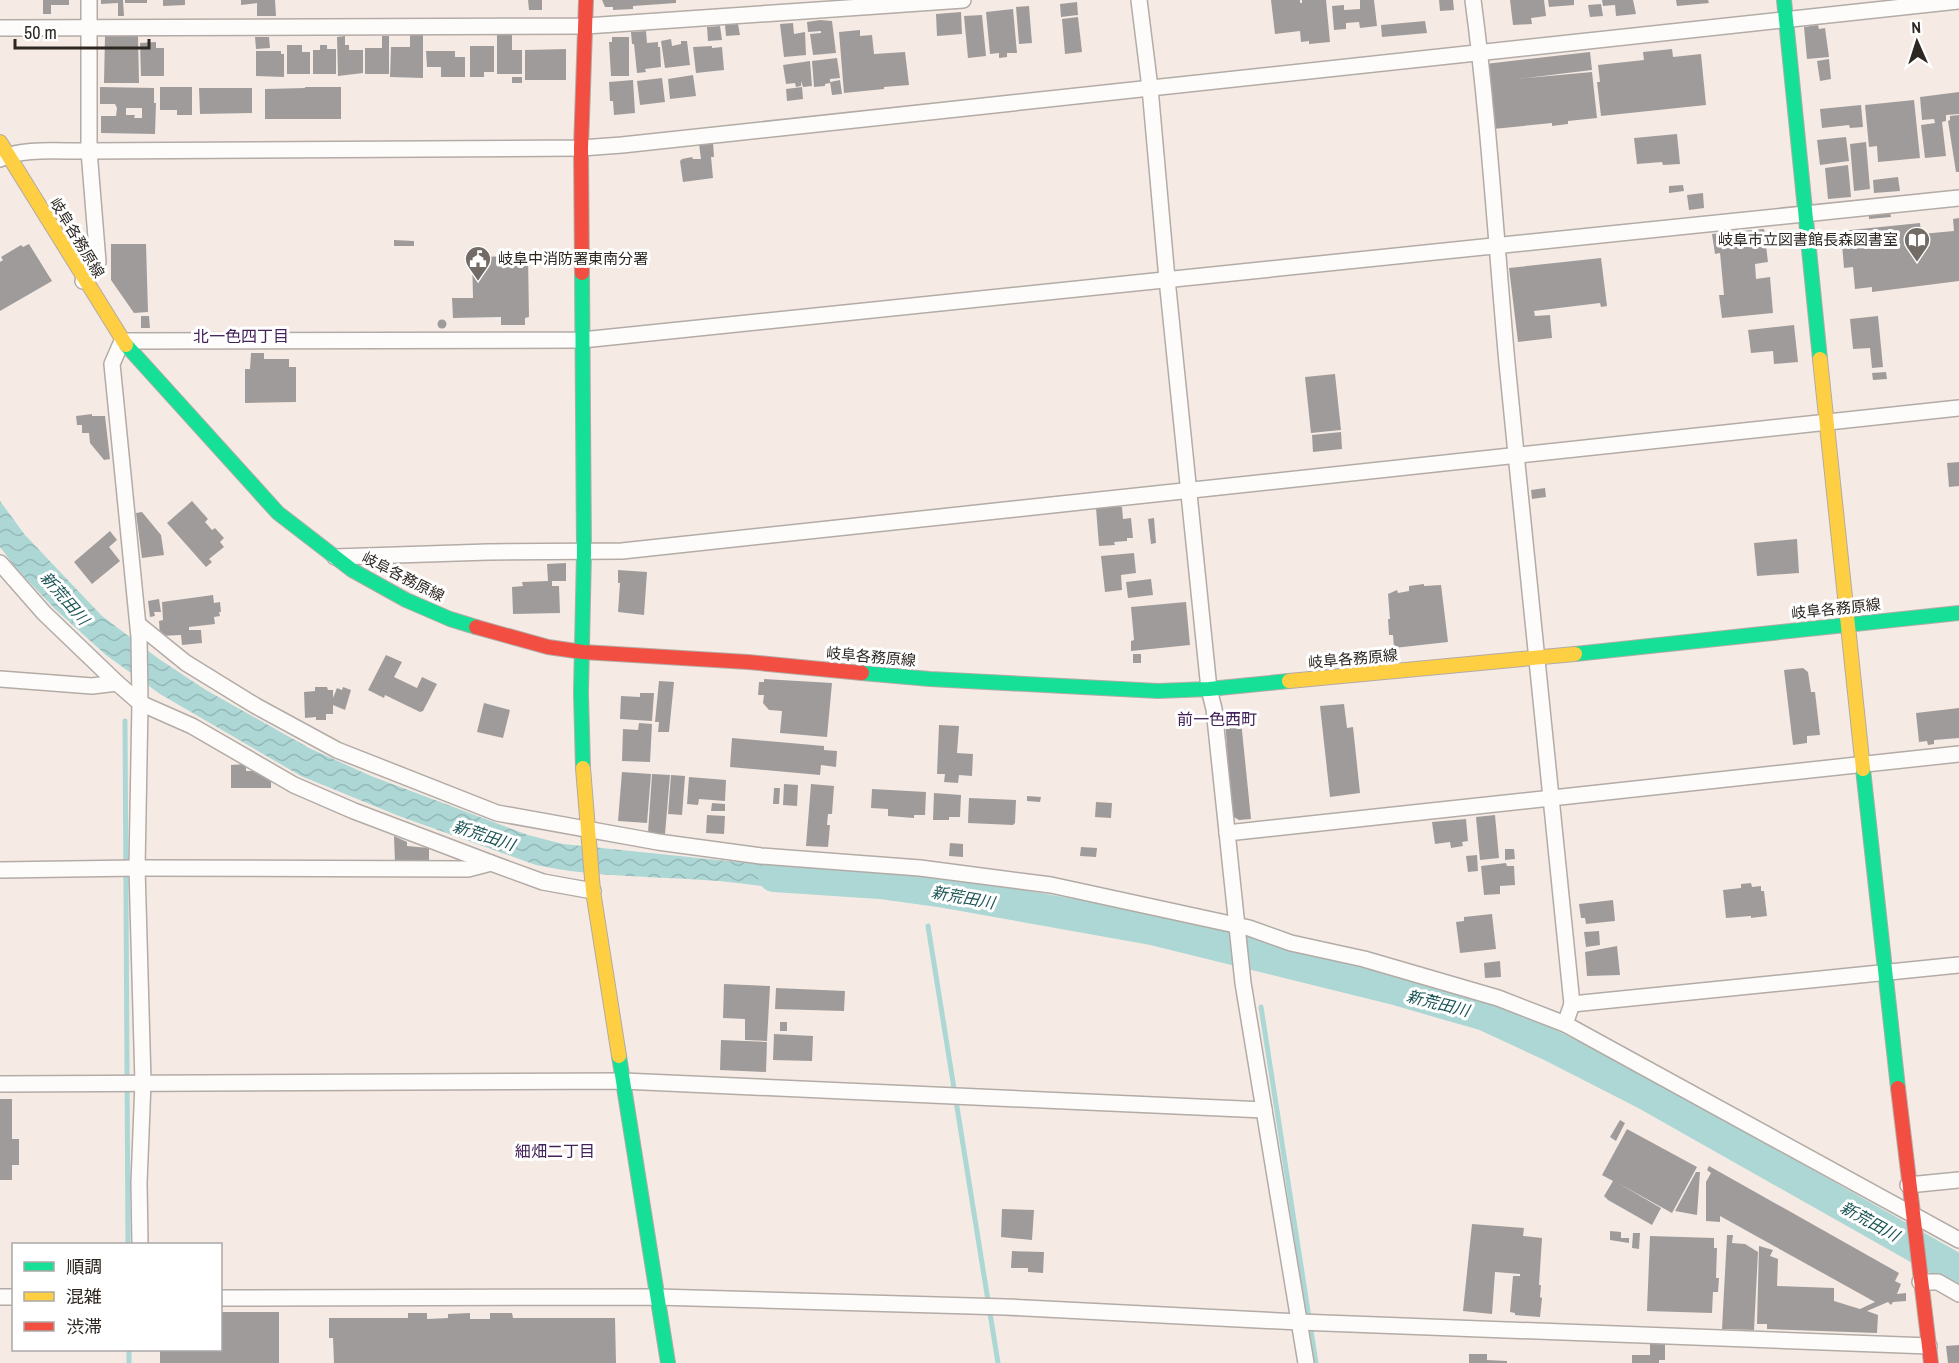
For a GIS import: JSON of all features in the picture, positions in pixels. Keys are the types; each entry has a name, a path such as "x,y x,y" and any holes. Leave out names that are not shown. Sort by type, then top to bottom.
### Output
{"street":[{"path":"83,281 98,262 89,151 89,0"},
{"path":"586,0 581,148 584,552 581,693 587,835 592,887 668,1363"},
{"path":"0,28 586,26 963,0"},
{"path":"1138,0 1150,88 1209,689 1214,709 1237,930 1306,1363"},
{"path":"1473,0 1481,53 1516,455 1572,1004 1565,1024"},
{"path":"1784,0 1826,423 1885,972 1908,1185 1931,1363"},
{"path":"3,152 581,148 1959,1"},
{"name":"岐阜各務原線","path":"3,152 122,341 278,513 352,570 397,595 450,619 548,647 583,652 748,662 930,679 1158,691 1209,689 1538,658 1959,613"},
{"path":"140,1243 139,1183 143,1082 137,868 139,631 112,364 122,341 582,340 1959,198"},
{"path":"335,557 488,552 622,551 1959,408"},
{"path":"0,563 44,613 140,703 192,726 294,785 354,811 543,882 592,887"},
{"path":"139,631 256,706 338,750 497,813 587,835 761,856 920,868 1051,885 1364,959 1498,998 1565,1024 1912,1218 1959,1240"},
{"path":"0,679 92,686 117,683"},
{"path":"1227,833 1959,754"},
{"path":"0,870 468,869 491,863"},
{"path":"1572,1004 1959,965"},
{"path":"0,1084 622,1081 1264,1110"},
{"path":"1908,1185 1959,1180"},
{"path":"1919,1276 1938,1282 1959,1294"},
{"path":"222,1298 657,1297 1006,1307 1299,1322 1929,1346"}],"water":[{"path":"0,501 25,535 102,616 159,659 206,690 309,748 371,776 528,835 563,844 816,870 815,893 719,881 582,872 536,865 399,816 301,776 160,694 106,655 55,609 16,568 0,547"}],"building":[{"path":"43,0 69,0 69,5 51,5 51,14 43,14"},
{"path":"101,0 123,0 124,16 118,16 118,3 101,4"},
{"path":"125,0 147,0 147,3 125,3"},
{"path":"163,0 185,0 185,5 163,6"},
{"path":"241,0 275,0 276,16 257,16 257,3 241,5"},
{"path":"528,0 542,0 542,10 529,10"},
{"path":"602,0 676,0 676,3 613,10 613,7 605,7"},
{"path":"1271,0 1300,0 1302,3 1302,0 1326,0 1330,42 1309,44 1309,41 1301,42 1300,31 1275,34"},
{"path":"1360,0 1374,0 1377,26 1360,28 1359,22 1346,23 1346,29 1334,30 1332,6 1344,5 1344,10 1360,9"},
{"path":"1439,0 1453,0 1454,10 1440,11"},
{"path":"1510,0 1544,0 1546,16 1531,18 1532,24 1513,25"},
{"path":"1548,0 1574,0 1574,5 1549,7"},
{"path":"1602,0 1633,0 1636,14 1616,16 1615,5 1603,6"},
{"path":"1676,0 1708,0 1709,3 1677,6"},
{"path":"1077,2 1078,15 1061,17 1060,4"},
{"path":"1601,4 1603,16 1590,17 1588,5"},
{"path":"1029,6 1032,43 1019,44 1016,7"},
{"path":"1013,9 1017,53 1007,53 1007,57 999,58 999,53 990,54 986,12"},
{"path":"961,12 962,34 937,36 936,14"},
{"path":"982,15 986,56 968,58 964,16"},
{"path":"1078,17 1082,52 1065,54 1062,19"},
{"path":"832,21 836,53 813,55 810,34 821,33 821,31 808,32 807,22"},
{"path":"1425,21 1427,33 1382,37 1381,25"},
{"path":"793,23 794,34 805,32 806,55 784,57 780,24"},
{"path":"738,24 740,35 726,36 725,25"},
{"path":"1818,25 1819,29 1825,28 1829,57 1807,59 1804,27"},
{"path":"720,26 722,40 708,41 707,27"},
{"path":"860,30 860,36 872,35 874,54 905,52 909,85 844,93 839,32"},
{"path":"646,31 647,43 658,42 661,67 645,69 646,72 637,73 631,32"},
{"path":"410,35 423,35 423,78 390,77 391,47 410,47"},
{"path":"497,35 512,35 512,50 522,50 522,74 497,74"},
{"path":"105,36 138,36 139,83 104,83"},
{"path":"345,36 345,45 349,45 349,50 363,50 363,73 338,76 337,37"},
{"path":"382,36 389,36 389,74 365,74 365,48 382,48"},
{"path":"255,37 269,37 270,48 256,49"},
{"path":"612,37 629,37 629,76 611,76 609,42 612,42"},
{"path":"671,39 672,46 681,44 681,41 687,41 690,65 665,68 661,41"},
{"path":"156,42 156,48 164,48 164,76 141,76 140,43"},
{"path":"287,45 302,45 302,52 310,52 310,74 287,74"},
{"path":"320,45 327,45 327,49 336,49 336,74 313,74 313,50 320,50"},
{"path":"470,46 494,46 494,72 484,72 484,77 470,77"},
{"path":"712,46 712,48 722,47 724,70 696,73 693,47"},
{"path":"566,49 566,80 525,80 525,50"},
{"path":"1672,49 1673,57 1701,54 1706,105 1601,116 1597,82 1600,82 1598,65 1644,60 1643,52"},
{"path":"256,51 281,51 281,54 284,54 284,77 256,76"},
{"path":"426,51 455,51 455,57 465,57 465,77 441,77 441,67 427,67"},
{"path":"1590,52 1592,70 1517,79 1592,72 1597,118 1568,121 1568,124 1552,126 1552,123 1493,129 1485,64"},
{"path":"837,58 840,78 830,79 830,83 825,86 814,87 812,61"},
{"path":"1829,59 1831,79 1820,81 1817,61"},
{"path":"810,61 812,86 803,87 801,81 801,86 796,87 795,83 786,84 783,65"},
{"path":"693,75 696,96 670,99 668,79"},
{"path":"512,77 522,77 522,83 512,83"},
{"path":"662,78 665,102 640,105 637,81"},
{"path":"633,80 635,113 614,115 613,101 610,101 609,82"},
{"path":"840,80 842,94 832,95 830,82"},
{"path":"100,87 154,88 155,134 101,133 101,116 116,116 117,108 115,104 100,104","holes":["126,108 142,108 142,118 126,115"]},
{"path":"160,87 192,87 192,115 177,115 177,110 160,110"},
{"path":"341,87 341,119 265,119 265,89"},
{"path":"802,87 803,99 787,101 786,89"},
{"path":"199,88 252,88 252,113 200,114"},
{"path":"1959,92 1959,114 1946,115 1946,121 1942,122 1946,156 1925,158 1921,125 1935,123 1934,119 1922,120 1920,97"},
{"path":"1914,100 1920,158 1878,162 1877,146 1869,147 1865,105"},
{"path":"1861,105 1863,127 1850,128 1849,125 1822,128 1820,109"},
{"path":"1959,115 1959,172 1956,172 1948,121 1950,116"},
{"path":"1677,134 1680,164 1663,165 1662,162 1637,164 1634,138"},
{"path":"1846,137 1849,161 1820,165 1817,140"},
{"path":"713,142 714,157 711,157 713,178 683,182 680,161 692,157 701,159 699,144"},
{"path":"1866,142 1870,189 1854,191 1850,144"},
{"path":"1848,165 1851,197 1828,199 1825,168"},
{"path":"1898,177 1900,191 1874,193 1873,180"},
{"path":"1683,185 1684,191 1669,193 1669,186"},
{"path":"1703,193 1704,208 1689,210 1687,195"},
{"path":"1890,211 1891,217 1869,219 1869,214"},
{"path":"1959,218 1959,281 1872,292 1872,287 1855,289 1853,267 1844,268 1841,231 1920,223 1921,234 1954,231 1953,219"},
{"path":"1764,229 1768,262 1755,264 1756,279 1770,277 1773,313 1722,318 1719,295 1724,295 1720,253 1715,254 1712,234"},
{"path":"394,240 414,241 414,246 394,246"},
{"path":"29,244 52,281 0,311 0,262 3,260 1,257 21,245 23,247"},
{"path":"111,244 146,244 148,312 134,313 111,280"},
{"path":"528,256 529,317 525,318 525,325 501,325 501,317 453,318 452,298 473,298 472,257"},
{"path":"1601,258 1607,306 1601,307 1600,303 1534,311 1535,316 1550,315 1552,338 1518,342 1509,268"},
{"path":"141,316 149,316 150,328 141,328"},
{"path":"1878,316 1883,367 1872,368 1870,348 1853,349 1850,319"},
{"path":"442,319 447,324 442,329 437,324"},
{"path":"1794,325 1798,362 1774,364 1773,351 1751,353 1748,330"},
{"path":"251,353 264,353 264,359 289,359 289,367 296,367 296,402 245,403 245,369 250,369"},
{"path":"1886,372 1887,379 1873,380 1872,373"},
{"path":"1335,374 1341,430 1311,433 1305,377"},
{"path":"92,414 92,416 105,416 110,459 104,460 90,443 89,433 82,433 82,425 77,425 76,416"},
{"path":"1341,432 1342,449 1313,452 1312,435"},
{"path":"1959,462 1959,486 1949,487 1947,463"},
{"path":"1545,488 1546,497 1532,499 1531,490"},
{"path":"192,501 208,519 205,522 212,530 215,528 224,538 220,542 224,547 209,559 212,562 206,567 167,523"},
{"path":"1122,507 1123,519 1131,518 1133,538 1114,542 1115,545 1099,546 1096,508"},
{"path":"142,512 161,535 164,555 142,558 136,513"},
{"path":"1154,518 1156,543 1151,544 1148,519"},
{"path":"110,531 117,540 109,547 120,561 92,584 74,562"},
{"path":"1797,539 1799,573 1757,576 1754,543"},
{"path":"1134,553 1136,573 1121,575 1122,590 1105,592 1101,556"},
{"path":"566,563 566,581 552,581 552,586 559,586 560,613 513,614 512,587 523,586 522,582 548,581 547,564"},
{"path":"618,570 647,572 644,615 618,612 620,583 618,583"},
{"path":"1151,579 1153,595 1128,598 1126,582"},
{"path":"1424,584 1424,586 1441,585 1448,642 1394,648 1393,635 1389,635 1388,594 1397,590 1398,593 1409,591 1409,586"},
{"path":"213,595 214,603 220,602 221,612 219,612 220,616 214,617 215,624 189,627 189,630 201,630 202,643 182,645 181,635 160,636 159,621 163,620 162,602"},
{"path":"159,599 161,612 154,612 155,616 150,617 148,601"},
{"path":"1186,602 1190,645 1131,651 1131,641 1134,640 1131,607"},
{"path":"1133,654 1141,654 1141,663 1133,663"},
{"path":"386,655 402,662 394,677 417,688 422,677 437,684 423,711 420,712 385,695 384,698 368,690"},
{"path":"1803,668 1808,672 1811,692 1815,692 1820,735 1807,736 1807,743 1793,745 1784,670"},
{"path":"764,679 832,683 827,737 780,733 782,711 769,710 763,703 764,695 758,695 759,682 764,682"},
{"path":"659,681 674,682 669,732 658,732 659,722 655,722"},
{"path":"315,687 327,687 328,690 333,690 333,698 337,688 342,690 343,687 351,690 345,710 333,705 333,714 326,714 326,720 316,720 316,717 305,718 304,692 315,691"},
{"path":"640,693 654,693 652,721 620,719 621,696 640,697"},
{"path":"484,703 510,710 503,738 477,732"},
{"path":"1344,704 1347,728 1353,727 1360,793 1330,797 1320,706"},
{"path":"1959,708 1959,738 1934,740 1934,744 1928,745 1927,741 1919,742 1916,713"},
{"path":"1240,711 1251,819 1239,820 1232,816 1225,719 1237,718 1226,717 1226,712"},
{"path":"639,723 652,724 650,762 622,761 623,729 638,730"},
{"path":"939,725 959,726 957,753 973,754 972,776 959,775 958,783 944,782 945,774 937,774"},
{"path":"732,738 824,746 824,750 837,751 836,767 821,765 820,775 730,767"},
{"path":"246,764 246,771 258,771 271,778 271,788 231,788 231,765"},
{"path":"622,772 651,774 647,823 618,821"},
{"path":"652,774 670,775 665,834 648,833"},
{"path":"671,775 685,776 682,815 668,814"},
{"path":"689,777 726,780 725,801 699,799 698,805 687,804"},
{"path":"784,784 798,785 797,806 783,805"},
{"path":"811,784 834,786 832,814 828,814 827,825 830,825 828,847 806,846"},
{"path":"774,788 780,788 779,804 773,804"},
{"path":"872,789 926,792 925,815 914,815 914,818 888,816 888,809 871,808"},
{"path":"934,793 961,795 960,817 933,820"},
{"path":"1027,796 1041,797 1040,802 1027,801"},
{"path":"969,798 1016,800 1015,823 1013,825 968,823"},
{"path":"1096,802 1112,803 1111,818 1095,817"},
{"path":"712,803 725,804 725,811 711,811"},
{"path":"707,815 725,816 724,834 706,833"},
{"path":"1495,815 1499,858 1480,860 1476,817"},
{"path":"1466,819 1468,841 1462,842 1463,846 1451,848 1450,842 1435,844 1432,822"},
{"path":"394,836 407,842 407,846 429,848 429,862 395,862"},
{"path":"950,843 963,844 963,857 949,856"},
{"path":"1081,847 1097,848 1096,857 1080,856"},
{"path":"1505,849 1514,849 1515,859 1505,860"},
{"path":"1477,855 1478,871 1468,872 1466,856"},
{"path":"1506,863 1507,866 1514,866 1515,885 1500,886 1500,894 1484,895 1481,866"},
{"path":"1751,883 1752,887 1761,886 1761,891 1764,891 1767,916 1726,918 1723,890 1741,888 1741,884"},
{"path":"1613,900 1615,921 1586,924 1585,918 1581,918 1579,904"},
{"path":"1492,914 1496,949 1460,953 1456,922 1464,921 1464,917"},
{"path":"1599,931 1600,945 1586,947 1584,932"},
{"path":"1617,946 1620,975 1587,976 1585,952"},
{"path":"1500,961 1501,977 1485,978 1484,963"},
{"path":"724,984 770,986 767,1041 745,1040 745,1019 723,1018"},
{"path":"776,988 845,991 844,1011 775,1009"},
{"path":"780,1022 787,1022 787,1031 780,1031"},
{"path":"774,1034 813,1036 812,1061 773,1060"},
{"path":"721,1040 767,1042 766,1072 720,1070"},
{"path":"0,1099 12,1099 12,1139 19,1139 19,1165 12,1165 12,1180 0,1180"},
{"path":"1620,1120 1625,1123 1616,1141 1610,1137"},
{"path":"1627,1129 1697,1167 1672,1213 1616,1182 1661,1208 1652,1225 1604,1196 1613,1181 1602,1175"},
{"path":"1709,1166 1899,1273 1895,1281 1901,1284 1897,1294 1906,1293 1906,1301 1893,1302 1891,1305 1888,1302 1867,1311 1878,1315 1877,1333 1767,1329 1767,1324 1757,1324 1759,1246 1773,1250 1770,1256 1778,1259 1777,1286 1834,1288 1834,1301 1860,1309 1875,1302 1720,1216 1720,1222 1706,1221 1706,1182 1711,1173 1707,1170"},
{"path":"1696,1172 1700,1172 1697,1215 1675,1211"},
{"path":"1002,1209 1034,1210 1032,1240 1001,1237"},
{"path":"1472,1224 1524,1228 1523,1236 1542,1238 1539,1285 1541,1285 1540,1297 1542,1298 1540,1317 1515,1315 1510,1312 1513,1276 1520,1276 1520,1274 1495,1272 1492,1314 1463,1311"},
{"path":"1610,1231 1621,1232 1621,1238 1629,1238 1629,1243 1610,1240"},
{"path":"1633,1233 1640,1233 1639,1249 1632,1248"},
{"path":"1727,1235 1733,1235 1732,1243 1745,1244 1758,1252 1754,1330 1722,1329"},
{"path":"1650,1236 1714,1238 1714,1248 1717,1248 1716,1278 1719,1278 1718,1292 1713,1292 1712,1313 1647,1311"},
{"path":"1012,1251 1044,1252 1043,1273 1028,1272 1028,1268 1011,1268"},
{"path":"222,1312 279,1312 279,1363 160,1363 160,1351 222,1351"},
{"path":"408,1313 427,1313 427,1319 448,1318 448,1314 470,1313 470,1319 490,1319 490,1313 512,1313 513,1318 615,1318 616,1363 334,1363 333,1338 329,1338 329,1318 408,1318"},
{"path":"1650,1341 1665,1341 1665,1360 1659,1360 1659,1363 1632,1363 1632,1355 1650,1355"},
{"path":"1959,1345 1959,1363 1948,1363 1946,1346"},
{"path":"1469,1354 1487,1354 1487,1360 1507,1361 1507,1363 1469,1363"}],"waterway":[{"path":"125,721 128,1243"},
{"name":"新荒田川","path":"774,876 880,883 945,892 1152,929 1395,989 1485,1015 1646,1094 1959,1271"},
{"path":"928,926 998,1363"},
{"path":"1261,1007 1316,1363"},
{"path":"129,1351 129,1363"}],"traffic: fast":[{"path":"1784,0 1820,359"},
{"path":"582,273 584,552 581,693 583,768"},
{"path":"126,345 278,513 352,570 406,600 450,619 476,627"},
{"path":"1575,654 1959,613"},
{"path":"862,673 930,679 1158,691 1209,689 1289,681"},
{"path":"1863,769 1898,1088"},
{"path":"619,1056 668,1363"}],"traffic: slow":[{"path":"0,142 126,345"},
{"path":"1820,359 1863,769"},
{"path":"1289,681 1575,654"},
{"path":"583,768 593,891 619,1056"}],"traffic: jam":[{"path":"582,273 581,148 586,0"},
{"path":"476,627 548,647 583,652 748,662 862,673"},
{"path":"1898,1088 1931,1363"}],"place":[{"name":"岐阜市立図書館長森図書室","path":"1917,263"},
{"name":"岐阜中消防署東南分署","path":"478,282"}],"district":[{"name":"北一色四丁目","path":"241,336"},
{"name":"前一色西町","path":"1217,719"},
{"name":"細畑二丁目","path":"555,1151"}]}
